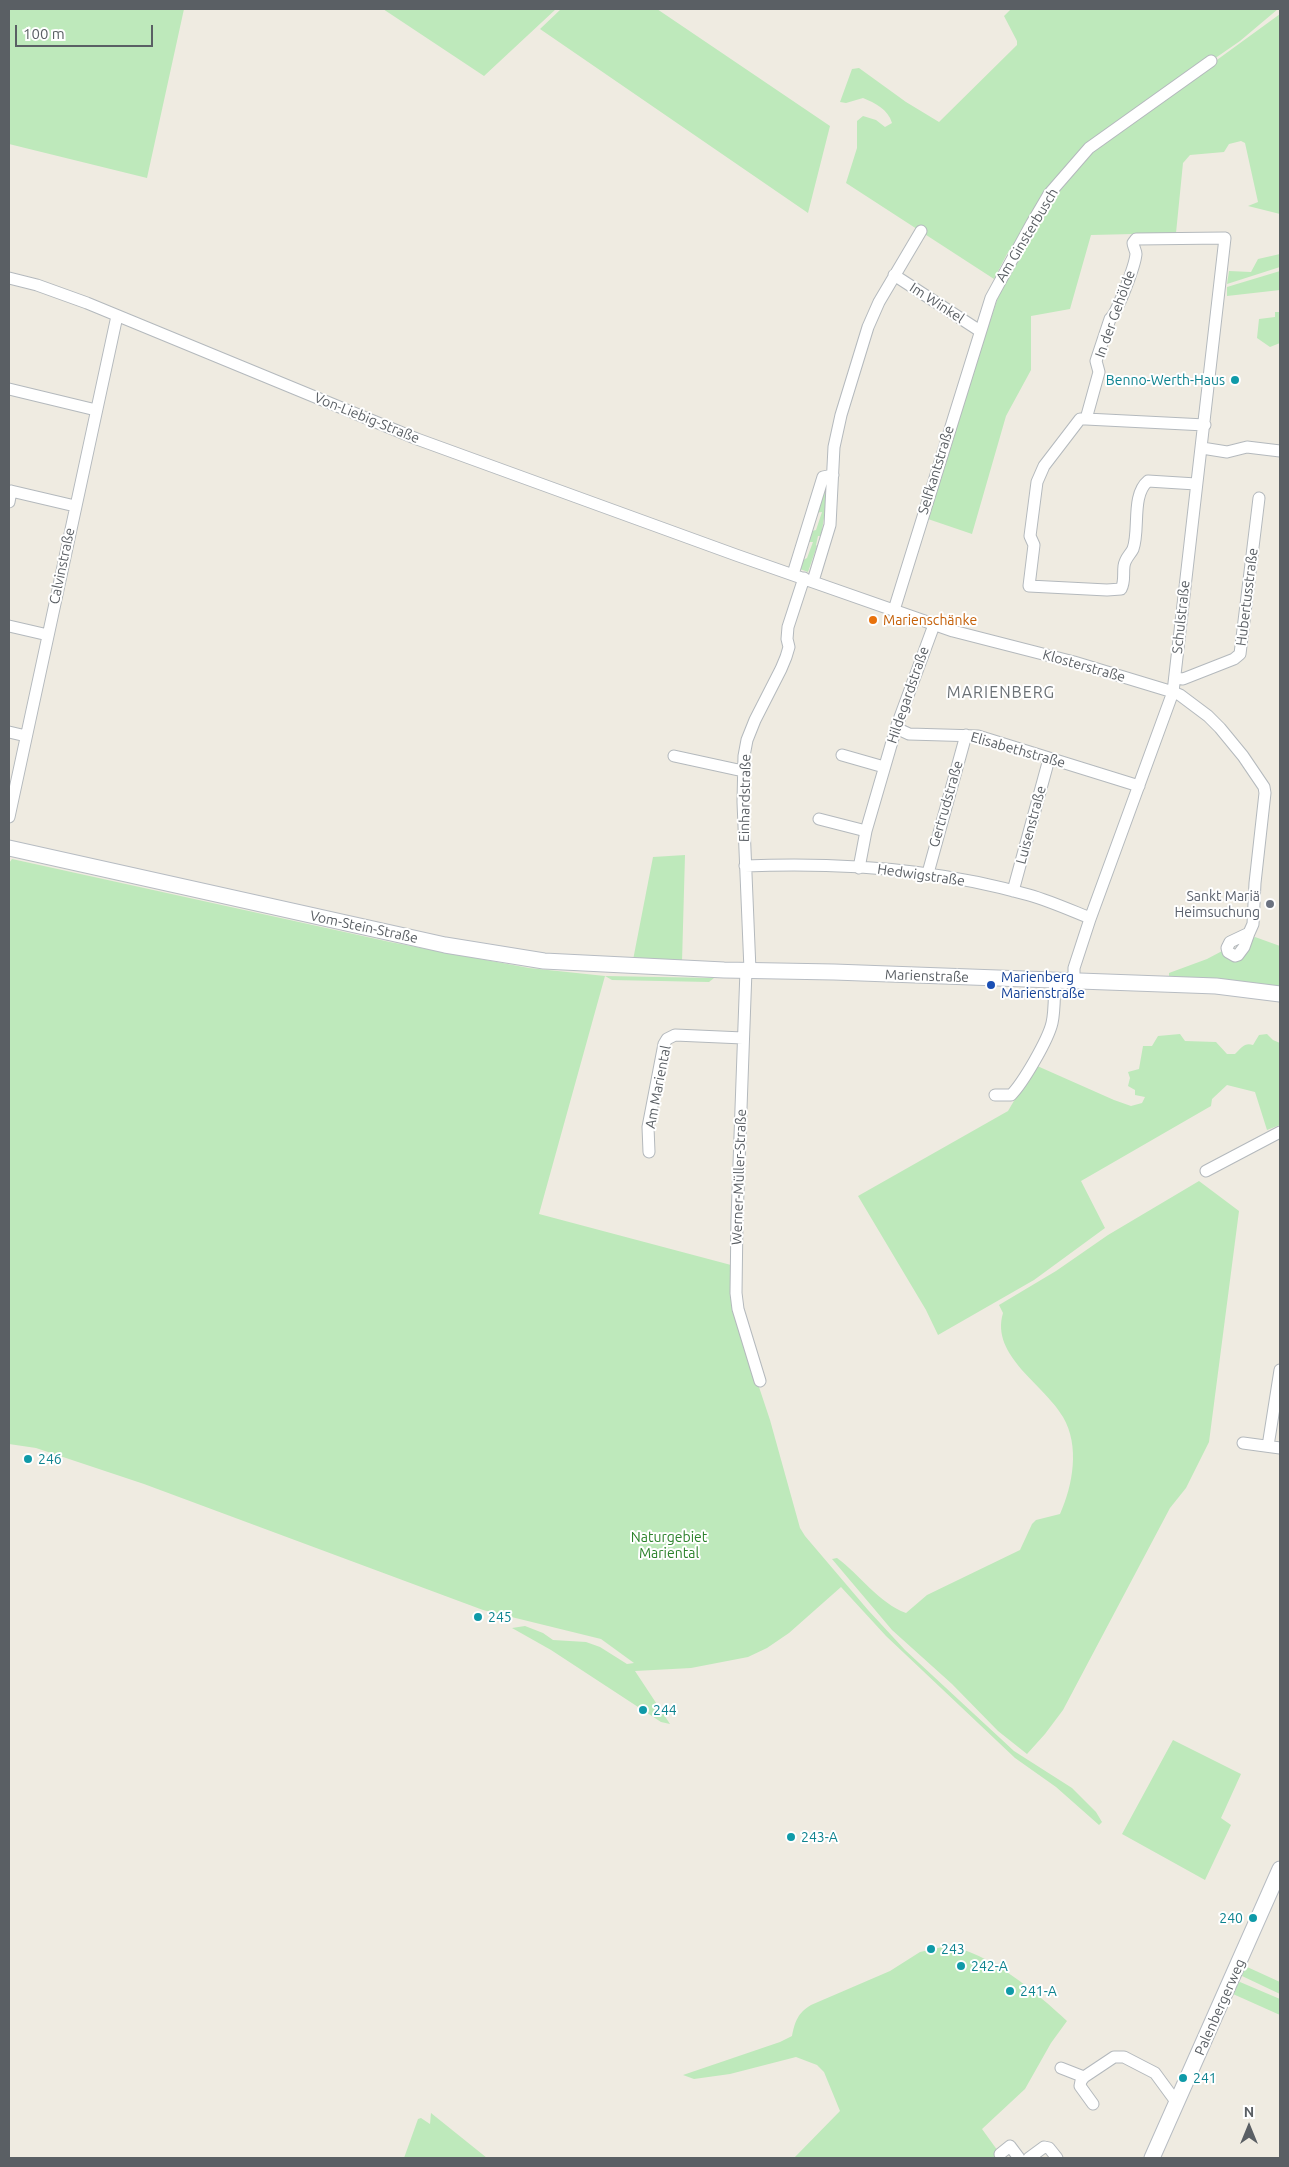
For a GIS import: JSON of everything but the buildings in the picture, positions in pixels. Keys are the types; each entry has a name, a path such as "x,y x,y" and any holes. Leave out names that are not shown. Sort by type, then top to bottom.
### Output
{"main road":[{"name":"Vom-Stein-Straße","path":"9,848 502,956 574,963 724,970"},
{"name":"Marienstraße","path":"724,970 1216,986 1280,994"},
{"name":"Palenbergerweg","path":"1152,2158 1280,1869"}],"street":[{"name":"Am Ginsterbusch","path":"980,331 991,298 1004,271 1049,194 1065,174 1089,148 1211,61"},
{"name":"Einhardstraße","path":"748,970 743,771 747,740 755,720 782,670 789,647 787,639 788,627 809,580 830,525 834,447 841,415 868,327 894,275 921,232"},
{"name":"In der Gehölde","path":"1086,419 1099,372 1096,361 1110,319 1114,316 1117,305 1122,299 1136,254 1133,240 1150,238 1225,238"},
{"name":"Schulstraße","path":"1074,981 1074,968 1090,918 1173,692 1225,238"},
{"name":"Im Winkel","path":"894,275 980,331"},
{"name":"Von-Liebig-Straße","path":"9,278 64,294 417,439 728,552"},
{"name":"Calvinstraße","path":"9,817 75,506 118,316"},
{"name":"Selfkantstraße","path":"894,610 980,331"},
{"path":"9,389 96,410"},
{"path":"1196,484 1148,481 1144,484 1140,493 1132,549 1126,558 1121,589 1089,590 1029,586 1034,545 1030,536 1037,482 1044,466 1080,419 1205,425"},
{"path":"1202,448 1227,452 1247,448 1280,451"},
{"path":"793,574 823,477 832,475"},
{"path":"9,502 12,491 75,506"},
{"name":"Hubertusstraße","path":"1174,678 1183,679 1234,659 1240,654 1259,498"},
{"name":"Klosterstraße","path":"728,552 962,634 1074,662 1180,695 1208,716 1220,728 1243,756 1264,787 1253,924 1249,933"},
{"name":"Hildegardstraße","path":"859,868 866,831 884,767 896,728 934,624"},
{"path":"9,626 48,635"},
{"name":"Elisabethstraße","path":"896,728 904,733 966,735 1002,743 1139,786"},
{"path":"9,732 26,736"},
{"name":"Gertrudstraße","path":"928,873 966,735"},
{"path":"842,755 884,767"},
{"path":"674,756 743,771"},
{"name":"Luisenstraße","path":"1012,891 1049,759"},
{"path":"818,819 866,831"},
{"name":"Hedwigstraße","path":"746,866 780,864 893,869 928,873 1012,891 1090,918"},
{"name":"Werner-Müller-Straße","path":"748,970 743,1038 736,1293 738,1309 760,1381"},
{"path":"995,1095 1010,1095 1018,1088 1043,1042 1052,1024 1055,980"},
{"name":"Am Mariental","path":"649,1152 648,1127 664,1044 667,1039 675,1036 743,1038"},
{"path":"1206,1171 1280,1132"},
{"path":"1268,1446 1279,1392 1280,1370"},
{"path":"1243,1443 1280,1448"},
{"path":"1093,2104 1080,2086 1081,2080 1114,2057 1124,2057 1155,2073 1177,2104"},
{"path":"1061,2068 1084,2077"},
{"path":"1000,2154 1010,2146 1019,2158"},
{"path":"1029,2158 1044,2147 1049,2148 1057,2158"}],"green space":[{"path":"9,9 184,9 147,178 9,144"},
{"path":"383,9 556,9 484,76"},
{"path":"561,9 657,9 830,126 808,213 540,29"},
{"path":"1011,9 1278,9 1240,41 1123,122 1047,194 1007,254 994,279 846,183 857,148 857,121 863,116 876,120 885,127 892,123 884,110 863,98 846,103 840,102 852,69 859,68 906,102 939,122 1017,45 1017,41 1004,16"},
{"path":"1280,14 1280,214 1248,206 1258,202 1245,143 1241,141 1229,144 1224,152 1190,155 1183,163 1176,233 1091,235 1070,309 1031,316 1031,370 1006,416 972,534 925,518 998,297 1048,201 1085,156"},
{"path":"1280,254 1280,267 1227,284 1229,271 1251,272 1258,259"},
{"path":"1280,271 1280,290 1227,296 1227,287"},
{"path":"1275,312 1280,312 1280,343 1270,347 1257,338 1259,319 1275,317"},
{"path":"825,489 825,512 821,536 818,536 817,546 808,572 800,569 799,562 807,558 813,542 805,542 808,532 816,530 822,512 814,513 821,491"},
{"path":"685,855 682,962 633,960 653,857"},
{"name":"Naturgebiet Mariental","path":"12,859 390,942 529,968 605,976 539,1214 731,1265 744,1342 770,1420 800,1528 805,1536 905,1650 1014,1751 1072,1788 1096,1812 1102,1822 1099,1825 1056,1787 1015,1758 886,1636 841,1587 789,1633 767,1648 748,1657 691,1668 635,1671 670,1724 661,1722 551,1650 512,1628 525,1626 543,1633 553,1640 586,1642 600,1647 627,1664 634,1663 601,1639 483,1610 144,1484 36,1448 9,1444 9,863"},
{"path":"1255,937 1280,946 1280,987 1222,979 1169,977 1169,973 1207,959 1224,950 1229,956"},
{"path":"605,976 714,978 709,982 612,980"},
{"path":"1180,1034 1185,1041 1216,1042 1227,1054 1235,1054 1245,1045 1253,1045 1259,1035 1267,1034 1273,1040 1280,1043 1280,1125 1267,1130 1255,1092 1227,1085 1212,1099 1211,1106 1081,1181 1105,1228 1034,1280 938,1335 926,1310 858,1196 1008,1111 1035,1065 1114,1100 1131,1106 1142,1103 1145,1097 1135,1095 1135,1090 1128,1086 1130,1078 1128,1072 1139,1069 1143,1046 1152,1046 1158,1036"},
{"path":"1199,1181 1239,1211 1209,1442 1186,1488 1170,1508 1063,1710 1027,1754 998,1731 952,1684 892,1630 832,1559 837,1558 878,1596 906,1613 927,1595 1020,1550 1032,1524 1036,1520 1060,1514 1065,1503 1071,1478 1073,1465 1072,1440 1063,1417 1055,1405 1021,1369 1004,1343 1001,1329 1003,1313 999,1305 1056,1271 1108,1235"},
{"path":"1173,1740 1241,1774 1221,1818 1231,1825 1205,1880 1122,1834"},
{"path":"947,1946 979,1956 1011,1975 1027,1986 1067,2021 1051,2043 1025,2089 982,2129 1003,2158 794,2158 840,2111 824,2072 817,2065 796,2057 730,2074 694,2079 683,2075 780,2042 792,2036 798,2018 811,2005 890,1971 920,1952"},
{"path":"1245,1966 1280,1982 1280,1994 1242,1976"},
{"path":"1240,1982 1280,1999 1280,2015 1233,1994 1237,1984"},
{"path":"431,2113 487,2158 404,2158 418,2119 421,2118 430,2124"}],"place":[{"name":"Benno-Werth-Haus","path":"1235,380"},
{"name":"Marienschänke","path":"873,620"},
{"name":"Sankt Mariä Heimsuchung","path":"1270,904"},
{"name":"Marienberg Marienstraße","path":"991,985"},
{"name":"246","path":"28,1459"},
{"name":"245","path":"478,1617"},
{"name":"244","path":"643,1710"},
{"name":"243-A","path":"791,1837"},
{"name":"240","path":"1253,1918"},
{"name":"243","path":"931,1949"},
{"name":"242-A","path":"961,1966"},
{"name":"241-A","path":"1010,1991"},
{"name":"241","path":"1183,2078"}],"district":[{"name":"MARIENBERG","path":"1001,693"}]}
